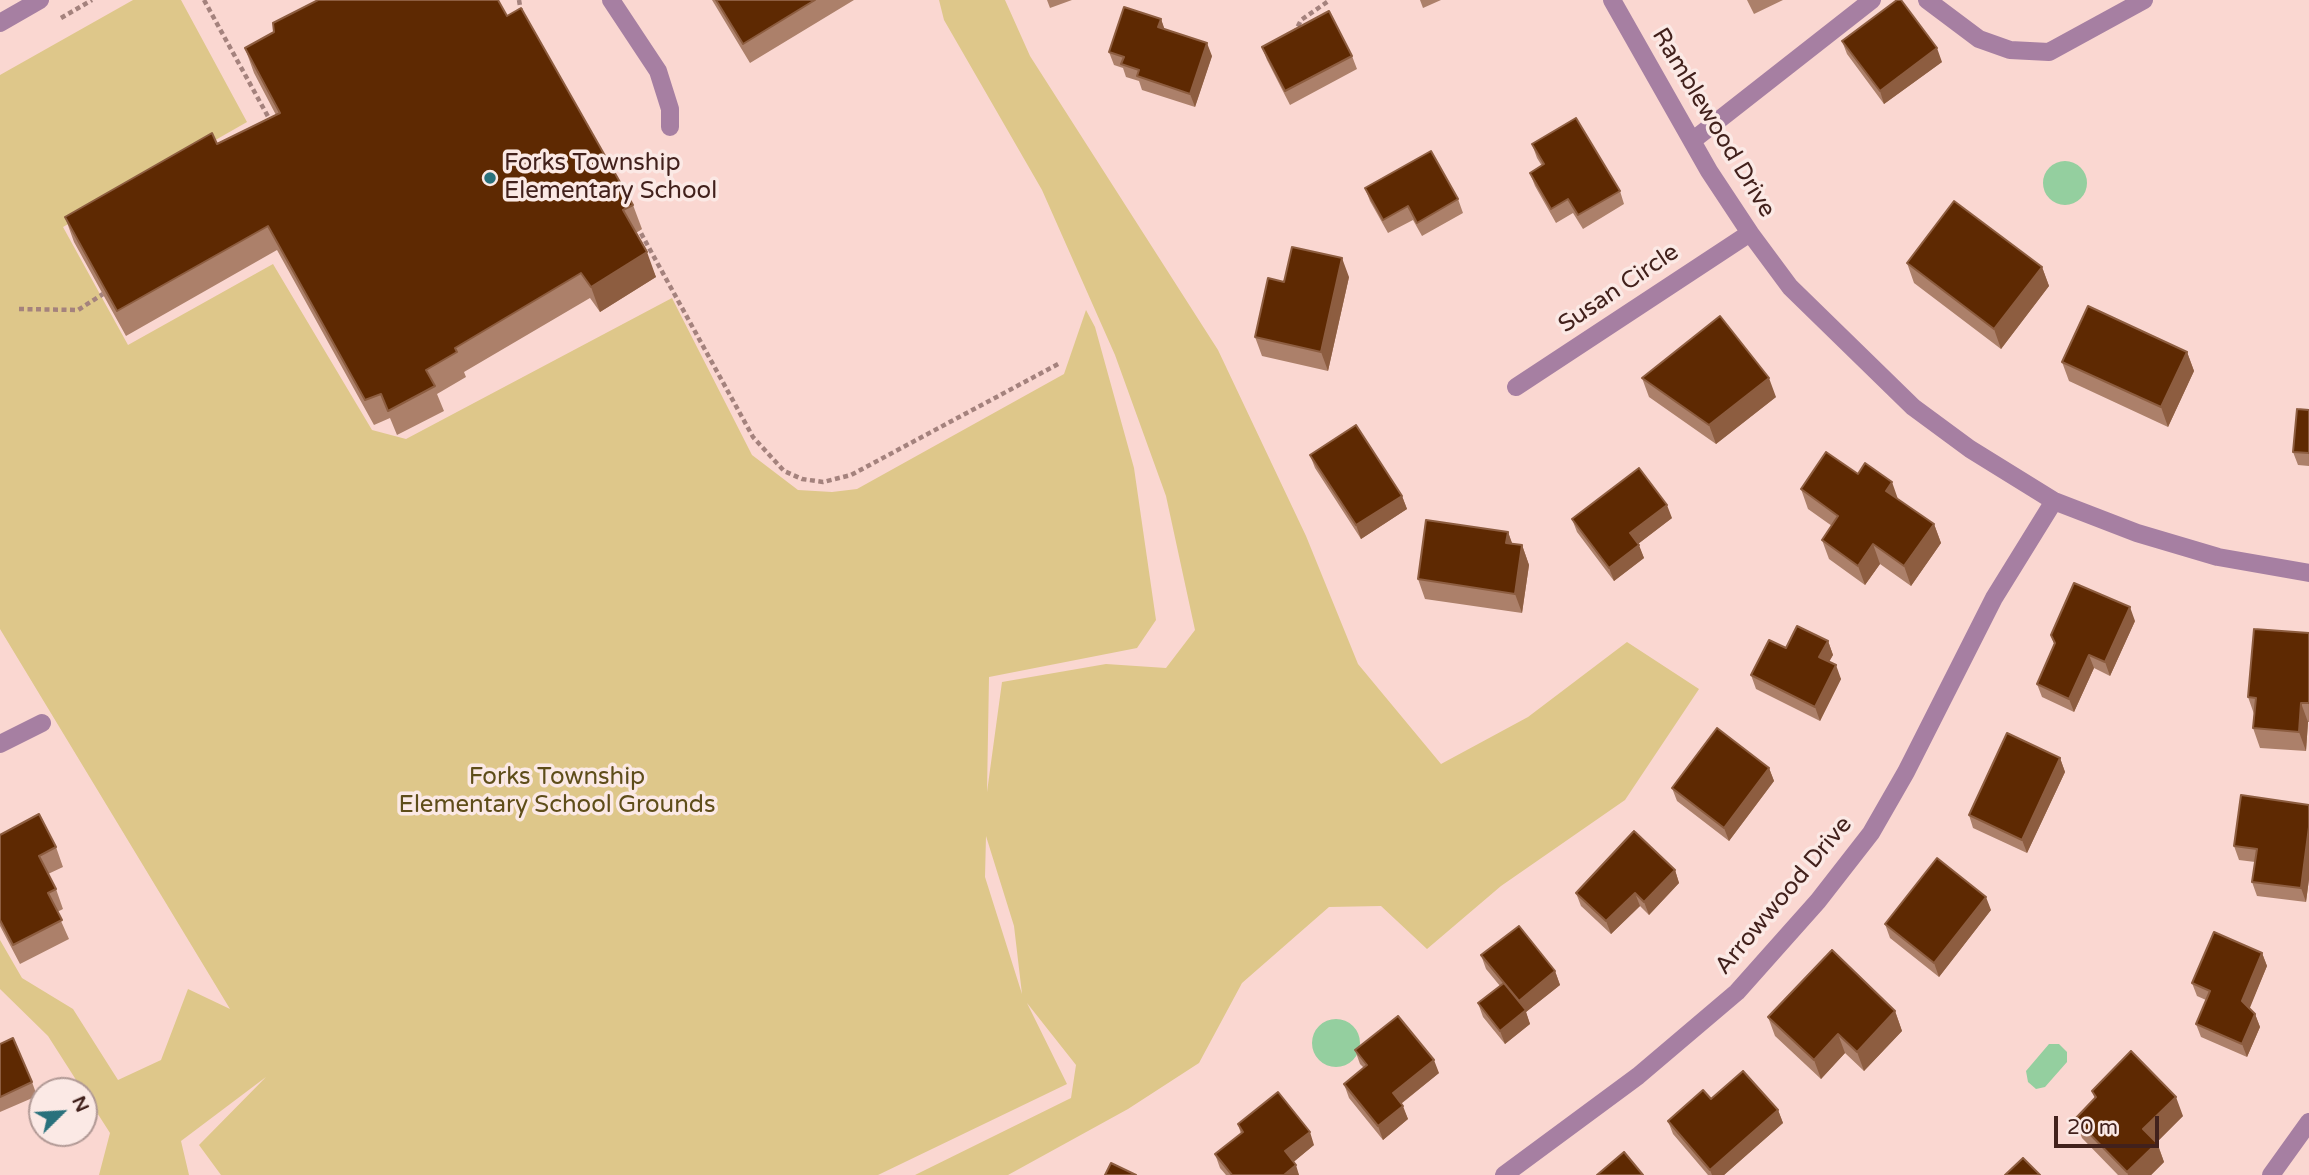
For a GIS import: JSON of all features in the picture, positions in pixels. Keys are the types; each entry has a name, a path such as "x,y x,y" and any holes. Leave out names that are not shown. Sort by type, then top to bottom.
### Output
{"street":[{"path":"0,23 40,0"},
{"path":"611,0 658,71 670,109 670,127"},
{"name":"Ramblewood Drive","path":"1612,0 1692,141 1750,233 1790,287 1913,407 1970,449 2054,500 2137,533 2218,557 2309,573"},
{"path":"1692,141 1872,0"},
{"path":"1927,0 1979,39 2010,50 2049,52 2144,0"},
{"name":"Susan Circle","path":"1516,387 1750,233"},
{"name":"Arrowwood Drive","path":"1504,1175 1638,1076 1737,992 1818,901 1871,833 1906,772 1994,598 2054,500"},
{"path":"0,744 42,723"},
{"path":"2271,1175 2309,1122"}],"path":[{"path":"204,0 274,129"},
{"path":"519,0 517,4 524,16"},
{"path":"1293,42 1294,29 1301,20 1330,0"},
{"path":"635,223 753,437 784,471 802,479 824,482 851,475 1060,363"},
{"path":"19,309 78,310 103,294"}],"green space":[{"name":"Forks Township Elementary School Grounds","path":"133,0 181,0 247,122 63,227 128,345 273,264 372,430 406,439 672,298 752,455 798,490 832,492 857,489 1064,374 1086,310 1095,327 1134,468 1156,620 1137,648 989,677 987,792 1002,682 1106,664 1166,668 1195,630 1166,496 1115,355 1042,190 944,20 939,0 1005,0 1030,56 1218,350 1306,536 1358,664 1441,764 1528,717 1627,642 1699,689 1625,800 1501,886 1427,949 1381,906 1329,907 1242,983 1199,1063 1128,1109 1008,1175 915,1175 1071,1098 1076,1065 1027,1003 1067,1084 878,1175 221,1175 199,1145 266,1077 181,1141 189,1175 99,1175 110,1133 98,1114 98,1077 74,1077 48,1036 0,989 0,940 22,978 73,1009 118,1080 161,1060 188,989 230,1009 0,629 0,75","holes":["986,836 1014,926 1022,994 985,877"]}],"shaded area":[{"path":"2065,161 2074,162 2081,167 2086,174 2086,192 2081,199 2074,204 2065,205 2056,204 2049,199 2044,192 2043,183 2044,174 2049,167 2056,162"},
{"path":"1336,1019 1353,1026 1360,1043 1353,1060 1336,1067 1319,1060 1312,1043 1319,1026"},
{"path":"2049,1044 2059,1044 2067,1052 2067,1062 2045,1087 2036,1089 2028,1082 2026,1071"}],"building":[{"path":"318,0 498,0 507,16 521,8 633,205 623,210 647,252 591,287 581,273 455,348 457,352 426,370 435,386 388,411 381,394 365,400 268,226 117,311 65,217 212,133 217,144 280,113 245,48 274,32 273,23"},
{"path":"716,0 815,0 743,44"},
{"path":"1897,0 1901,0 1937,48 1880,91 1842,41"},
{"path":"1124,7 1161,19 1158,27 1207,43 1190,94 1137,76 1139,70 1121,64 1124,57 1109,52"},
{"path":"1329,11 1352,56 1285,91 1262,47"},
{"path":"1576,118 1620,191 1578,215 1568,199 1551,209 1530,173 1544,164 1532,144"},
{"path":"1431,151 1458,199 1417,223 1408,206 1383,220 1365,188"},
{"path":"1954,201 2042,267 1994,329 1907,263"},
{"path":"1292,247 1342,258 1321,352 1255,337 1268,278 1284,282"},
{"path":"2088,306 2187,352 2161,407 2062,362"},
{"path":"1720,316 1769,378 1709,425 1642,378"},
{"path":"2297,409 2309,410 2309,453 2293,452"},
{"path":"1356,425 1402,496 1356,525 1310,455"},
{"path":"1826,452 1858,474 1865,463 1892,482 1886,491 1934,524 1904,566 1873,544 1858,566 1822,540 1838,516 1801,489"},
{"path":"1639,468 1667,505 1630,533 1639,545 1609,568 1572,519"},
{"path":"1426,520 1508,532 1506,543 1522,545 1515,594 1418,579"},
{"path":"2074,583 2130,607 2105,662 2089,655 2069,699 2037,684 2055,643 2051,635"},
{"path":"1797,626 1828,641 1819,657 1836,665 1815,707 1751,675 1769,640 1786,648"},
{"path":"2254,629 2309,633 2309,703 2301,703 2299,732 2253,728 2256,698 2248,697"},
{"path":"1717,728 1769,768 1724,828 1672,788"},
{"path":"2007,733 2060,758 2022,840 1969,815"},
{"path":"2241,795 2309,805 2309,827 2301,888 2252,882 2257,849 2234,846"},
{"path":"39,814 56,847 39,856 56,889 48,893 62,920 13,945 0,920 0,835"},
{"path":"1634,831 1675,870 1644,902 1635,893 1606,921 1576,893"},
{"path":"1937,858 1986,897 1934,963 1885,924"},
{"path":"1519,926 1555,971 1519,1001 1481,955"},
{"path":"2214,932 2262,953 2242,1001 2255,1014 2242,1044 2196,1024 2210,991 2192,983"},
{"path":"1832,950 1895,1011 1857,1052 1838,1034 1814,1060 1768,1017"},
{"path":"1504,983 1526,1010 1500,1031 1478,1003"},
{"path":"1398,1016 1434,1060 1393,1093 1403,1106 1378,1126 1344,1084 1367,1065 1355,1050"},
{"path":"13,1038 30,1077 28,1084 0,1097 0,1044"},
{"path":"2131,1051 2176,1097 2143,1129 2157,1143 2127,1172 2075,1119 2096,1097 2092,1091"},
{"path":"1743,1071 1778,1110 1710,1170 1668,1121 1703,1090 1711,1099"},
{"path":"1278,1092 1310,1132 1285,1151 1296,1165 1284,1175 1232,1175 1215,1154 1243,1132 1238,1124"},
{"path":"1624,1152 1643,1175 1597,1175"},
{"path":"2023,1158 2040,1175 2005,1175"},
{"path":"1111,1163 1136,1175 1105,1175"}],"place":[{"name":"Forks Township Elementary School","path":"490,178"}]}
